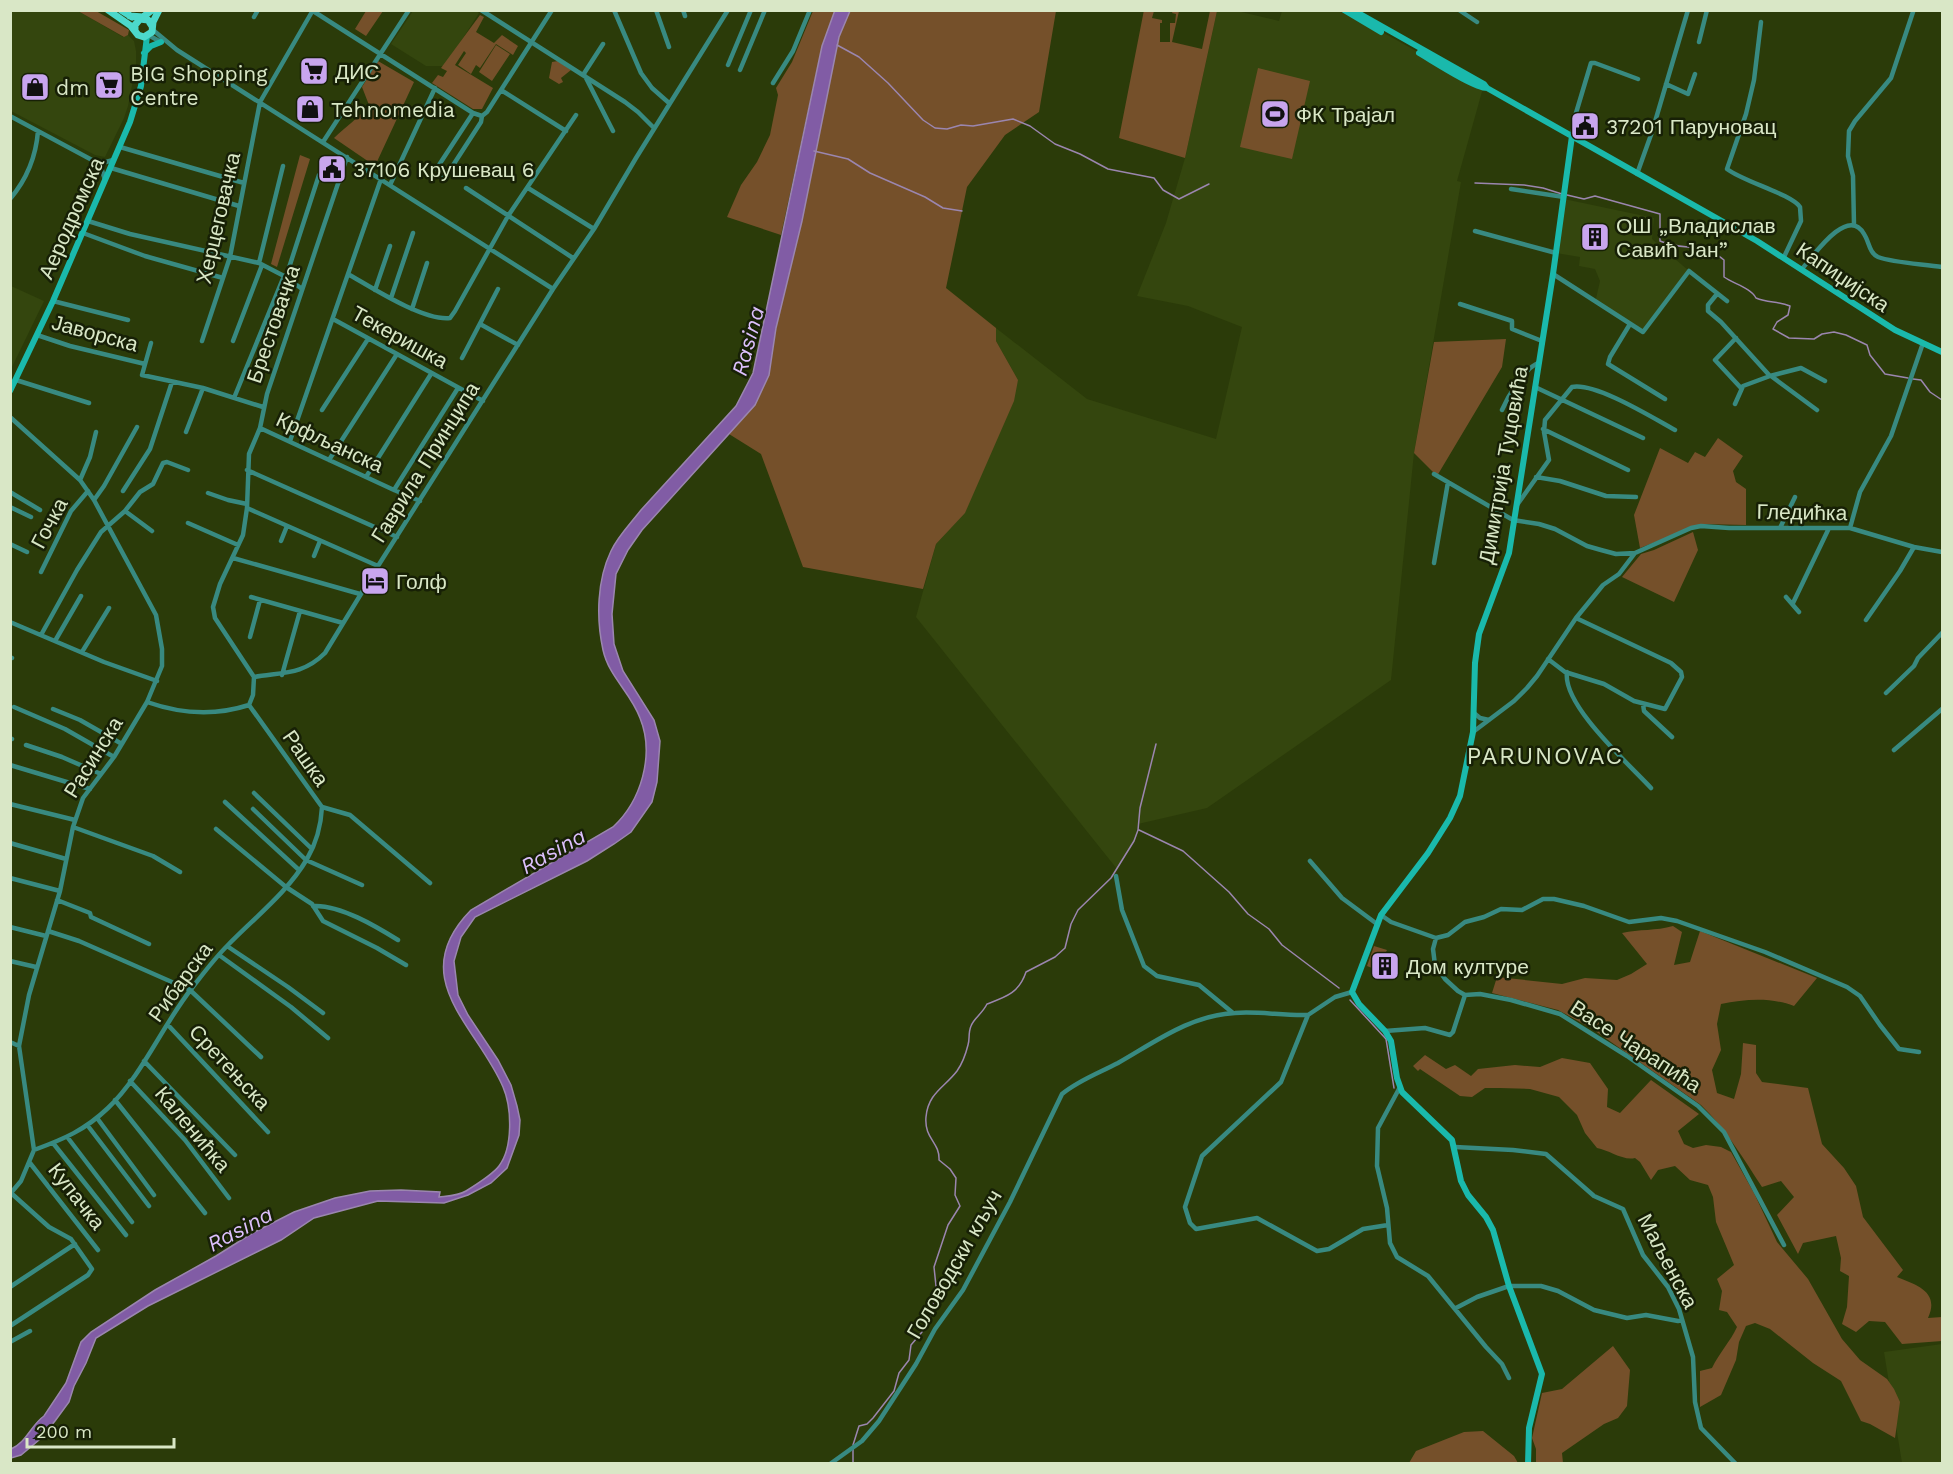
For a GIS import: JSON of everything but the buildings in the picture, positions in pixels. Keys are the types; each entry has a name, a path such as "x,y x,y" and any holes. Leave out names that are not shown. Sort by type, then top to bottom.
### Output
{"main road":[{"path":"108,10 129,24 136,33"},
{"path":"121,10 130,16 143,19 150,32"},
{"path":"136,33 135,25 152,10"},
{"path":"130,16 143,16 152,10"},
{"path":"150,32 159,10"},
{"path":"136,33 150,32"}],"street":[{"path":"254,17 258,10"},
{"path":"323,142 409,10"},
{"path":"481,10 632,107 654,128"},
{"path":"473,113 437,168 440,175 448,174 481,122 482,116 552,10"},
{"path":"614,10 641,73 652,88 669,104"},
{"path":"656,10 669,47"},
{"name":"Гаврила Принципа","path":"254,676 282,675 303,669 325,653 553,289 594,229 728,10"},
{"path":"729,65 751,10"},
{"path":"740,70 765,10"},
{"path":"773,83 793,51 810,10"},
{"path":"1344,10 1476,83"},
{"path":"1353,10 1476,83"},
{"path":"1459,10 1477,22"},
{"path":"1637,174 1688,10"},
{"path":"1699,42 1707,10"},
{"path":"313,11 473,113 482,116"},
{"name":"Херцеговачка","path":"202,340 230,258 260,102 313,11"},
{"path":"1854,225 1853,176 1848,156 1849,131 1891,78 1912,12"},
{"path":"1761,22 1754,80 1746,114 1727,169 1758,186 1797,202 1802,215 1801,221 1784,257"},
{"name":"Аеродромска","path":"10,391 38,335 120,147 138,97 144,53 150,32"},
{"path":"150,32 161,42 177,50"},
{"path":"150,32 553,289"},
{"name":"Аеродромска","path":"136,33 144,53"},
{"path":"144,53 151,45 161,42"},
{"path":"584,75 603,44"},
{"path":"1572,136 1576,113 1591,63 1638,79"},
{"path":"1666,84 1688,94 1695,74"},
{"path":"584,75 613,131"},
{"name":"Капиџијска","path":"1476,83 1784,257 1867,314 1942,352"},
{"path":"390,185 435,88"},
{"path":"501,90 566,131"},
{"path":"348,274 412,309 441,318 450,318 508,216 576,115"},
{"path":"10,116 92,160 103,171 105,182"},
{"path":"10,199 26,177 33,160 38,131"},
{"name":"Димитрија Туцовића","path":"1352,992 1381,915 1428,852 1450,818 1460,796 1473,732 1475,663 1479,634 1506,563 1556,253 1572,136"},
{"path":"120,147 244,183"},
{"name":"Брестовачка","path":"254,676 213,612 222,578 243,535 247,506 249,454 260,428 263,406 347,158"},
{"path":"92,160 106,162 115,159"},
{"path":"233,341 261,264 283,166"},
{"path":"111,168 239,206"},
{"path":"234,398 285,276 319,175"},
{"path":"291,441 381,179"},
{"path":"466,188 573,258"},
{"path":"528,188 594,229"},
{"path":"1510,189 1564,198"},
{"path":"88,221 130,234 261,264 285,276 302,289"},
{"path":"1802,269 1835,232 1844,226 1854,225 1862,230 1874,255 1942,267"},
{"path":"1475,231 1556,253"},
{"path":"83,233 135,252 223,278"},
{"path":"391,298 413,233"},
{"path":"375,290 390,246"},
{"path":"412,309 427,263"},
{"path":"1552,274 1643,332 1689,271 1727,301"},
{"name":"Гаврила Принципа","path":"462,358 498,289"},
{"path":"1717,294 1708,305 1707,310 1771,376 1817,410"},
{"path":"53,301 128,320"},
{"path":"1460,304 1512,321 1512,329 1542,341"},
{"name":"Текеришка","path":"333,319 483,401"},
{"path":"480,324 518,345"},
{"path":"1630,324 1608,364 1665,399"},
{"name":"Јаворска","path":"38,335 70,346 145,364 142,375 203,388 263,406"},
{"path":"1736,338 1714,360 1741,388"},
{"path":"322,410 368,339"},
{"path":"145,364 151,343"},
{"path":"1850,528 1860,492 1886,448 1923,343"},
{"path":"328,460 397,354"},
{"path":"1502,410 1521,379 1532,366 1538,363"},
{"path":"1735,404 1743,386 1771,376 1803,368 1825,381"},
{"path":"366,477 431,374"},
{"path":"16,380 89,403"},
{"path":"123,491 150,449 172,382"},
{"path":"1534,387 1643,438"},
{"path":"1515,507 1549,460 1543,429 1546,416 1572,387 1590,388 1602,392 1675,430"},
{"path":"186,432 203,388"},
{"path":"393,490 458,388"},
{"name":"Расинска","path":"10,417 80,480 94,500 109,525 117,547 156,615 162,649 162,666 147,702 114,757 83,798 73,827 60,891 36,968 20,1046 34,1150 21,1180 11,1193"},
{"path":"94,500 137,427"},
{"name":"Крфљанска","path":"260,428 420,501"},
{"path":"1543,429 1628,470"},
{"path":"80,480 90,457 96,432"},
{"path":"40,635 82,560 101,532 125,511 140,492 153,484 163,463 167,462 188,470"},
{"path":"247,470 397,537"},
{"path":"1434,474 1513,520 1555,528 1587,546 1616,554 1623,558 1626,565"},
{"path":"1536,477 1560,481 1606,496 1636,497"},
{"path":"1434,563 1448,482"},
{"name":"Гочка","path":"41,572 71,511 88,491"},
{"path":"10,492 40,510"},
{"path":"208,493 247,506 378,566"},
{"path":"1780,528 1795,496"},
{"path":"10,507 31,517"},
{"path":"125,511 152,531"},
{"path":"188,523 238,545"},
{"path":"281,542 288,526"},
{"name":"Гледићка","path":"1635,553 1695,527 1850,528 1914,547 1942,552"},
{"path":"1794,603 1829,528"},
{"path":"314,556 320,541"},
{"path":"10,544 27,552"},
{"path":"1866,620 1914,547"},
{"path":"1616,554 1635,553"},
{"path":"1473,732 1514,701 1538,676 1576,618 1603,585 1619,574 1635,553"},
{"path":"233,558 360,594"},
{"path":"56,641 81,596"},
{"path":"251,597 343,624"},
{"path":"1786,597 1794,603 1799,612"},
{"path":"249,637 260,600"},
{"path":"81,652 109,608"},
{"path":"282,675 300,611"},
{"path":"1548,659 1567,672 1605,684 1634,701 1665,709 1682,677 1681,672 1671,663 1576,618"},
{"path":"10,622 157,681"},
{"path":"1886,693 1914,666 1918,658 1942,633"},
{"path":"1567,672 1566,680 1570,693 1583,715 1651,788"},
{"path":"147,702 181,712 231,711 249,705 253,695 254,676"},
{"path":"1642,704 1644,711 1672,737"},
{"name":"Рашка","path":"249,705 321,807 350,815 430,884"},
{"path":"14,707 65,729 114,757"},
{"path":"53,709 80,720 122,744"},
{"path":"1894,750 1942,709"},
{"path":"1474,713 1480,718 1489,720"},
{"path":"27,746 62,757 101,774"},
{"path":"10,765 90,789"},
{"path":"254,793 312,849"},
{"path":"225,802 299,870"},
{"path":"10,804 75,820"},
{"name":"Рибарска","path":"34,1150 68,1138 88,1126 115,1101 190,990 227,946 286,887 299,870 312,849 321,826 321,807"},
{"path":"253,809 306,860 362,885"},
{"path":"73,827 153,856 180,872"},
{"path":"216,829 286,887 313,906 323,921 406,965"},
{"path":"10,843 66,860"},
{"path":"1310,861 1342,898 1377,924"},
{"path":"1116,876 1122,910 1144,966 1157,976 1199,985 1233,1013"},
{"path":"10,878 60,891"},
{"path":"1381,915 1391,922 1436,938 1448,935 1465,922 1502,909 1522,910 1543,899 1554,899 1584,906 1629,922 1661,918 1677,921 1765,952 1847,987 1860,996 1899,1048 1919,1052"},
{"path":"57,900 149,944"},
{"path":"313,906 359,918 398,940"},
{"path":"10,927 78,941 190,990 261,1057"},
{"path":"1385,1031 1425,1028 1450,1035 1453,1032 1465,995 1452,987 1435,965 1433,950 1436,938"},
{"path":"227,946 288,987 323,1014"},
{"path":"219,955 282,1000 328,1038"},
{"path":"10,961 36,968"},
{"path":"1388,1225 1364,1229 1329,1249 1317,1251 1257,1218 1196,1229 1190,1224 1185,1207 1202,1156 1281,1082 1308,1015 1335,997 1352,992 1359,1004 1385,1031 1394,1046 1396,1072 1400,1087 1406,1097 1449,1136 1455,1147 1461,1181 1493,1230 1509,1286 1542,1374 1529,1428 1528,1464"},
{"name":"Васе Чарапића","path":"1465,995 1480,994 1501,998 1560,1014 1636,1062 1698,1106 1724,1132 1784,1245"},
{"name":"Головодски кључ","path":"830,1464 862,1441 879,1421 979,1261 1062,1094 1073,1085 1095,1075 1173,1030 1233,1013 1308,1015"},
{"name":"Сретењска","path":"168,1025 268,1132"},
{"path":"10,1042 20,1046"},
{"path":"144,1061 235,1155"},
{"name":"Каленићка","path":"130,1082 184,1140 230,1198"},
{"path":"1400,1087 1378,1128 1377,1166 1385,1194 1390,1243 1397,1257 1428,1276 1496,1357 1509,1378"},
{"path":"115,1101 205,1213"},
{"path":"97,1118 154,1195"},
{"path":"88,1126 148,1206"},
{"path":"68,1138 132,1222"},
{"path":"53,1143 126,1235"},
{"name":"Маљенска","path":"1455,1147 1546,1154 1594,1196 1619,1206 1643,1255 1668,1287 1682,1320 1693,1357 1695,1402 1701,1428 1736,1464"},
{"name":"Купачка","path":"30,1163 98,1250"},
{"path":"10,1326 91,1272 91,1267 69,1238 49,1227 11,1193"},
{"path":"10,1287 75,1244"},
{"path":"1456,1308 1477,1297 1509,1286 1550,1288 1594,1310 1627,1318 1646,1315 1682,1320"},
{"path":"10,1342 30,1330"}],"shaded area":[{"path":"475,10 479,13 445,66 426,66 391,44 413,11"},
{"path":"835,10 850,11 839,37 802,221 776,328 769,375 755,405 642,530 628,550 616,574 612,614 614,644 623,671 654,720 660,741 657,782 652,802 631,832 614,844 587,861 475,917 461,937 454,961 458,995 468,1015 498,1060 511,1085 517,1106 520,1120 519,1135 507,1168 491,1183 468,1195 444,1203 378,1201 314,1218 281,1240 148,1306 96,1338 69,1402 39,1440 21,1455 11,1458 11,1449 21,1443 44,1416 66,1383 81,1342 91,1332 155,1290 251,1234 294,1212 335,1198 370,1191 440,1192 439,1197 456,1195 488,1176 504,1158 510,1128 506,1096 491,1065 452,1001 445,980 444,958 452,935 471,910 613,827 623,816 638,791 645,762 644,732 636,709 606,660 599,625 600,587 606,562 621,535 641,510 736,406 753,373 822,46"},
{"path":"1144,10 1154,11 1152,18 1162,20 1160,42 1170,42 1170,23 1175,23 1176,14 1172,13 1179,11 1172,42 1202,49 1210,11 1217,11 1185,158 1119,138"},
{"path":"10,11 78,11 123,37 128,35 134,41 136,65 128,106 105,157 95,155 11,111"},
{"path":"78,11 96,11 129,30 128,35 124,37"},
{"path":"366,11 383,11 366,36 355,29"},
{"path":"813,11 835,11 822,46 781,235 727,217 741,185 757,162 770,135 778,95 776,88 792,62"},
{"path":"850,11 1056,11 1039,112 1005,135 967,187 946,288 996,328 996,341 1018,380 1014,401 965,513 936,544 923,589 803,567 761,454 729,434 755,405 769,375 776,328 802,221 839,37"},
{"path":"1217,11 1237,11 1279,21 1282,11 1344,11 1483,88 1457,181 1461,182 1414,453 1391,680 1207,808 1138,824 1134,841 1117,869 916,617 936,544 965,512 1018,380 996,341 996,328 1087,399 1216,439 1242,327 1188,306 1137,296 1166,223 1185,158"},
{"path":"480,15 484,17 476,32 494,43 502,35 518,46 513,55 496,44 480,68 476,65 471,74 458,65 466,53 464,51 455,65 493,88 482,109 473,109 432,83 438,75 443,77 447,71 441,68"},
{"path":"496,45 510,54 492,81 479,72"},
{"path":"378,61 414,82 375,166 334,138 369,105 362,87"},
{"path":"558,61 571,70 561,78 563,82 559,84 549,78 552,62"},
{"name":"ФК Трајал","path":"1258,68 1310,81 1292,159 1240,147"},
{"path":"300,155 310,159 277,267 271,264"},
{"path":"1564,199 1654,218 1652,239 1689,271 1643,332 1595,303 1600,281 1595,269 1579,266 1580,257 1556,253"},
{"path":"11,286 44,301 12,367 10,366"},
{"path":"1506,339 1502,367 1437,476 1414,453 1434,342"},
{"path":"1718,438 1743,456 1733,471 1736,482 1746,489 1746,525 1702,524 1640,548 1634,515 1660,448 1688,463 1695,452 1705,457"},
{"path":"1693,532 1698,550 1674,602 1622,577 1641,554"},
{"path":"1673,926 1682,932 1674,965 1690,962 1700,931 1817,978 1794,1006 1776,1001 1758,1000 1721,1004 1717,1024 1721,1050 1712,1070 1717,1093 1734,1099 1741,1074 1743,1043 1756,1045 1756,1073 1762,1082 1808,1088 1822,1144 1844,1168 1856,1186 1863,1217 1903,1270 1897,1277 1919,1287 1929,1296 1931,1309 1928,1318 1942,1317 1942,1341 1902,1344 1885,1322 1869,1321 1856,1332 1842,1324 1847,1307 1849,1276 1840,1271 1841,1258 1836,1236 1803,1243 1798,1254 1777,1215 1794,1197 1781,1181 1762,1187 1726,1134 1701,1105 1591,1028 1558,1010 1492,993 1497,977 1562,984 1585,978 1617,980 1647,964 1622,933"},
{"path":"1374,946 1387,950 1377,970 1367,966"},
{"path":"1425,1055 1446,1069 1455,1065 1471,1076 1478,1069 1515,1065 1540,1067 1562,1058 1590,1063 1608,1089 1607,1107 1620,1113 1651,1080 1699,1114 1678,1131 1684,1144 1693,1148 1706,1145 1721,1147 1731,1152 1754,1193 1777,1242 1808,1279 1842,1339 1860,1360 1887,1379 1894,1389 1900,1402 1895,1438 1861,1421 1841,1381 1813,1363 1770,1329 1755,1323 1746,1326 1739,1342 1736,1360 1721,1395 1700,1407 1700,1371 1712,1368 1737,1327 1727,1312 1719,1310 1722,1291 1717,1279 1734,1265 1716,1222 1713,1197 1708,1185 1690,1180 1675,1166 1658,1170 1651,1180 1635,1158 1626,1158 1597,1148 1585,1133 1577,1115 1559,1097 1530,1089 1500,1088 1485,1088 1472,1097 1460,1096 1413,1066"},
{"path":"1942,1344 1942,1463 1902,1463 1884,1352"},
{"path":"1613,1346 1630,1370 1627,1406 1618,1418 1604,1424 1562,1453 1563,1463 1536,1463 1536,1449 1532,1438 1542,1393 1562,1389"},
{"path":"1483,1431 1514,1456 1518,1463 1409,1463 1416,1451 1464,1432"}],"waterway":[{"path":"837,45 859,57 888,83 923,120 935,128 947,129 961,125 973,126 1013,119 1030,126 1055,144 1108,169 1154,178 1163,190 1179,199 1209,184"},
{"path":"814,151 848,159 870,173 925,197 943,208 962,211"},
{"path":"1475,183 1524,185 1562,194"},
{"path":"1567,195 1584,199 1595,196 1660,214 1660,241 1716,254 1724,260 1724,277 1746,289 1756,298 1790,306 1788,315 1777,322 1773,329 1789,338 1814,339 1822,334 1834,332 1846,335 1867,345 1870,355 1885,374 1908,378"},
{"path":"1913,379 1921,380 1930,392 1942,400"},
{"path":"853,1445 859,1426 867,1424 894,1391 899,1373 909,1360 911,1345 929,1319 936,1286 934,1267 948,1225 960,1206 955,1195 956,1178 950,1169 939,1160 939,1154 927,1130 926,1117 930,1102 959,1068 969,1043 971,1026 987,1004 1016,990 1026,972 1055,957 1065,948 1071,924 1078,910 1111,878 1134,841 1138,830 1140,808 1156,744"},
{"path":"1139,830 1183,851 1229,892 1248,914 1269,929 1282,945 1339,988"},
{"path":"1350,1000 1386,1039 1394,1088"},
{"path":"853,1449 853,1464"}],"place":[{"name":"ДИС","path":"314,71"},
{"name":"BIG Shopping Centre","path":"109,85"},
{"name":"dm","path":"35,87"},
{"name":"Tehnomedia","path":"310,109"},
{"name":"ФК Трајал","path":"1275,114"},
{"name":"37201 Паруновац","path":"1585,126"},
{"name":"37106 Крушевац 6","path":"332,169"},
{"name":"ОШ „Владислав Савић Јан”","path":"1595,237"},
{"name":"Голф","path":"375,581"},
{"name":"Дом културе","path":"1385,966"}],"district":[{"name":"PARUNOVAC","path":"1545,756"}],"water label":[{"name":"Rasina","path":"748,341"},
{"name":"Rasina","path":"553,851"},
{"name":"Rasina","path":"240,1229"}]}
